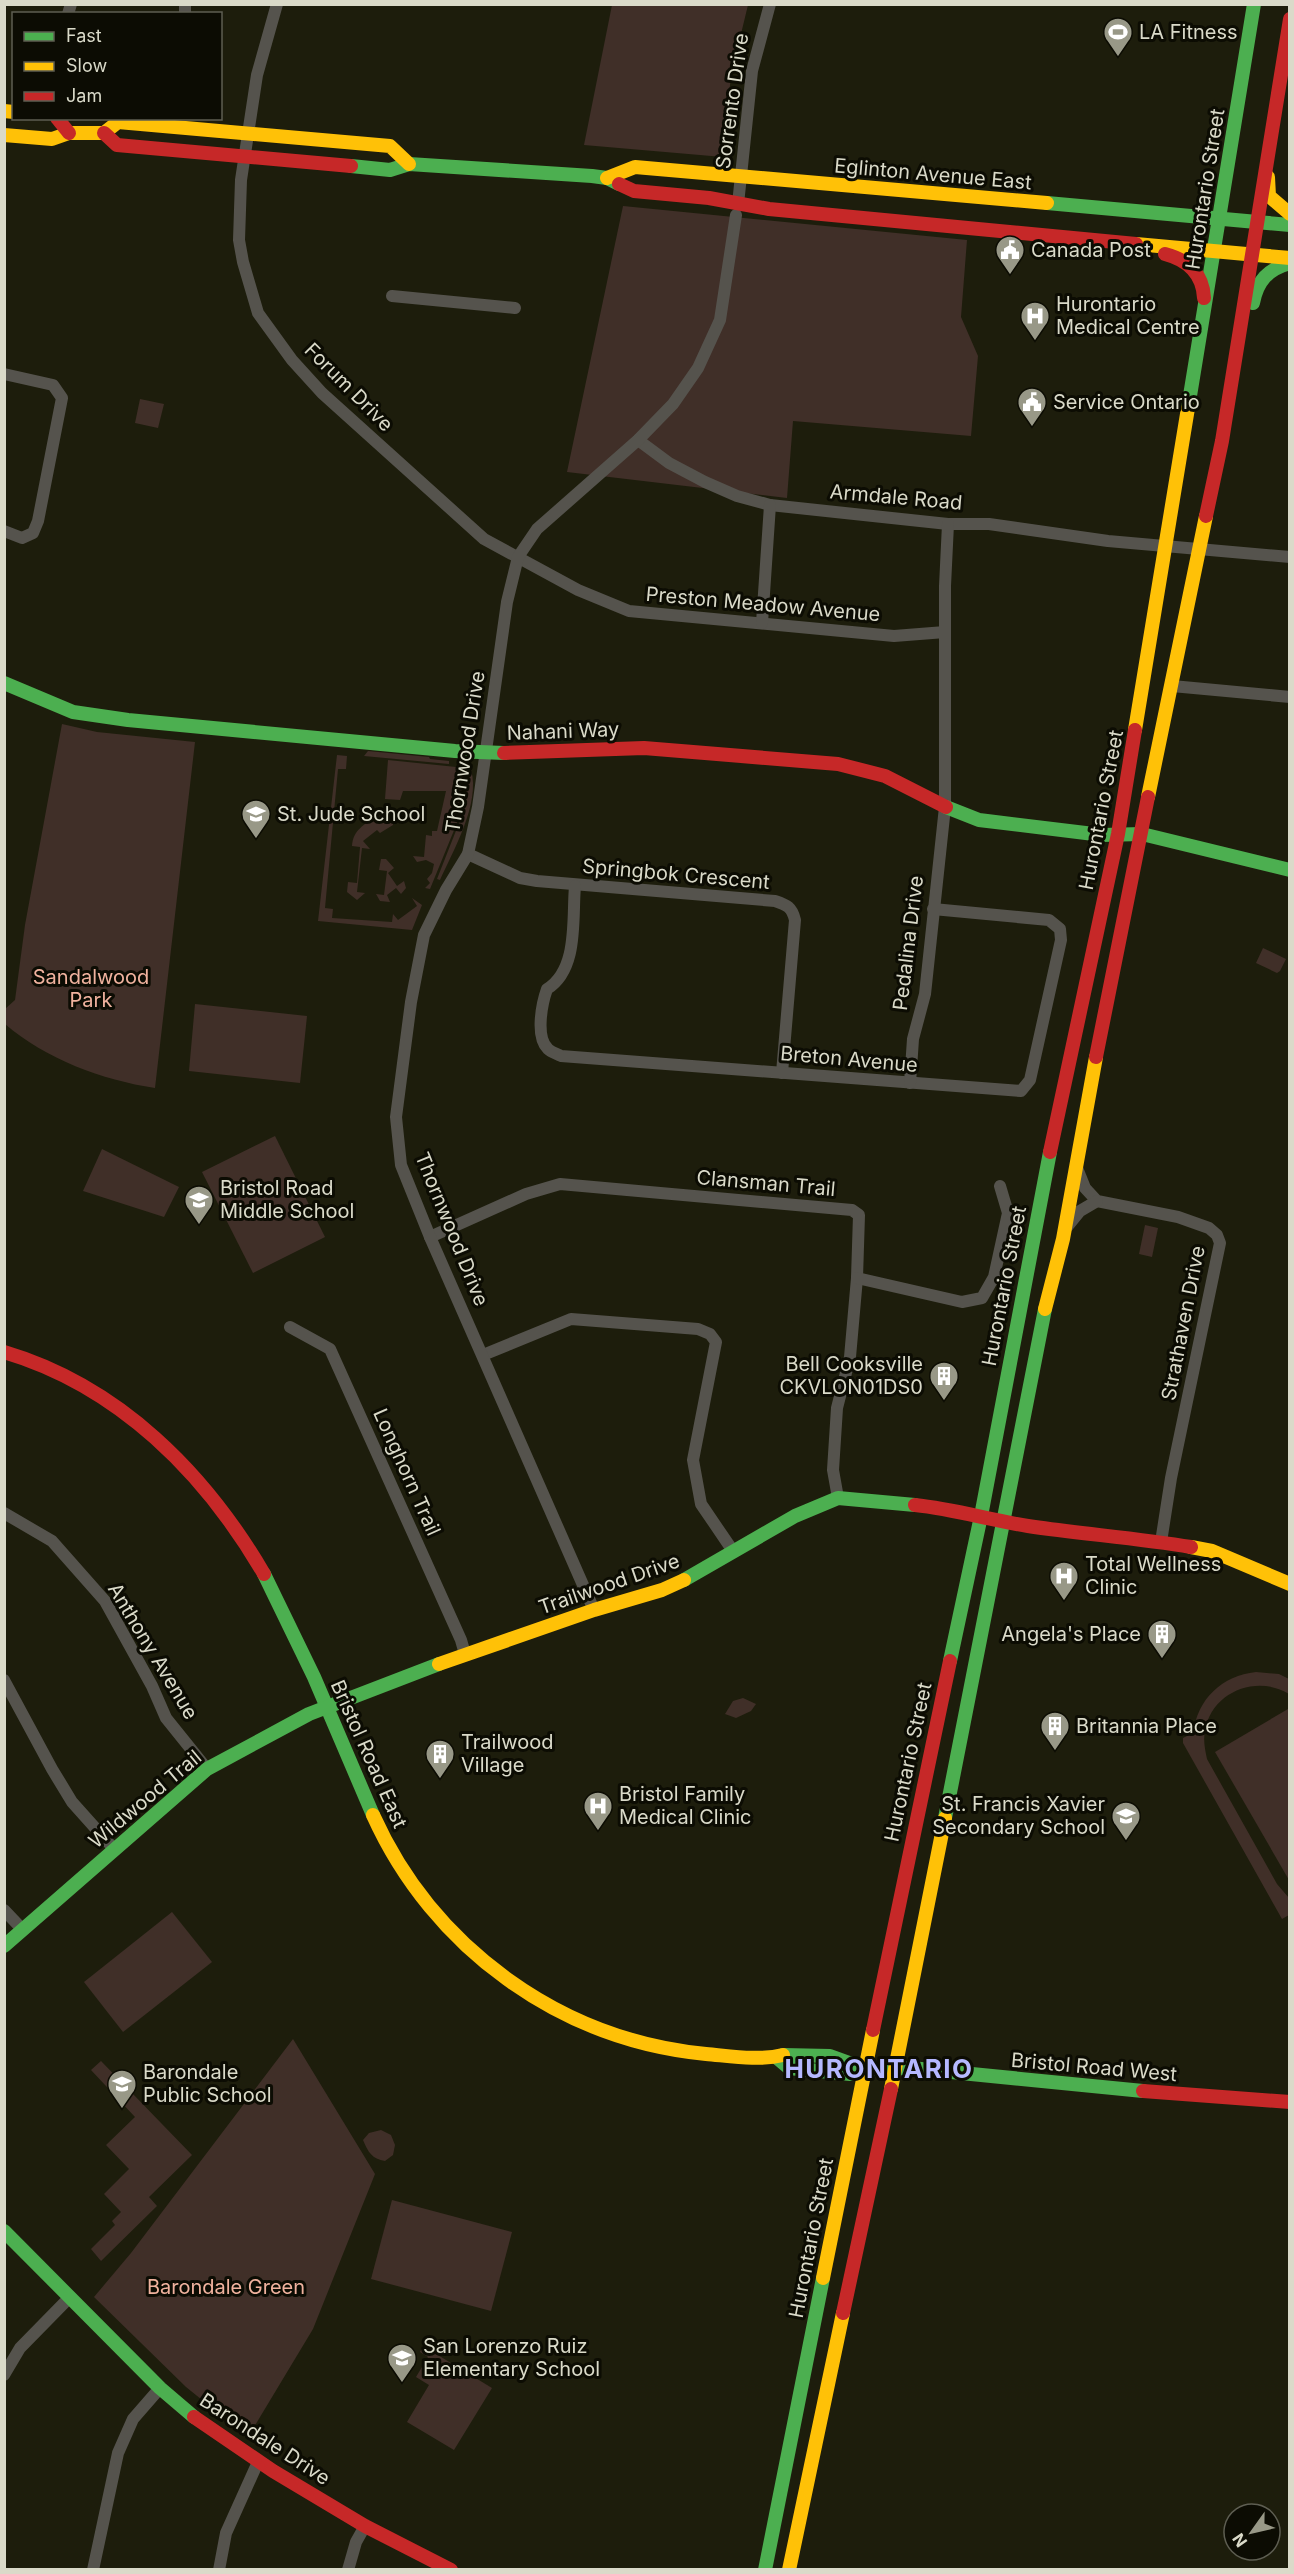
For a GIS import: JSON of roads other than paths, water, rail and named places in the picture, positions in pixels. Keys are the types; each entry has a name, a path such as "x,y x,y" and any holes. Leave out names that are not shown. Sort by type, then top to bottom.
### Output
{"main road":[{"name":"Hurontario Street","path":"765,2570 981,1516 1056,1118 1119,834 1203,330 1254,4"},
{"path":"789,2570 895,2068 1050,1286 1063,1239 1107,993 1142,834 1222,441 1290,19"},
{"path":"59,120 69,133"},
{"name":"Eglinton Avenue East","path":"104,134 118,122 390,146 409,164"},
{"name":"Eglinton Avenue East","path":"4,135 52,139 69,133 104,134 117,145 390,170 409,164 607,178 634,191 737,209 769,209 1290,258"},
{"path":"1269,152 1269,196 1290,214"},
{"name":"Eglinton Avenue East","path":"607,178 634,167 1290,225"},
{"path":"1118,243 1133,252 1168,255 1182,259 1190,265 1205,290 1203,330"},
{"path":"1240,324 1251,312 1254,294 1263,276 1278,266 1290,263"},
{"name":"Nahani Way","path":"4,683 73,712 101,717 486,752 644,748 838,764 885,776 945,807 979,820 1002,824 1142,834 1290,870"},
{"name":"Bristol Road East","path":"4,1352 27,1359 76,1382 127,1414 186,1464 206,1486 235,1524 253,1554 327,1706 378,1825 407,1878 453,1933 506,1979 566,2014 648,2045 712,2055 776,2057 789,2068 850,2074 866,2069"},
{"name":"Trailwood Drive","path":"327,1706 465,1654 594,1610 662,1590 695,1575 795,1516 838,1498 938,1507 1092,1536 1161,1542 1212,1551 1290,1584"},
{"name":"Wildwood Trail","path":"4,1946 207,1769 327,1706"},
{"name":"Bristol Road West","path":"866,2069 895,2068 1085,2087 1290,2102"},
{"name":"Barondale Drive","path":"4,2231 160,2388 205,2427 258,2462 365,2526 451,2570"}],"street":[{"name":"Forum Drive","path":"277,4 259,65 240,189 239,240 258,313 292,360 322,393 456,516 484,539 518,557"},
{"name":"Sorrento Drive","path":"737,209 752,71 770,4"},
{"name":"Thornwood Drive","path":"594,1610 430,1237 401,1165 396,1117 411,1002 424,934 468,854 486,752 507,602 518,557 537,529 638,440 673,404 699,368 720,320 737,209"},
{"path":"392,297 515,308"},
{"path":"4,374 53,385 62,398 38,521 33,533 22,538 4,531"},
{"name":"Armdale Road","path":"638,440 669,463 705,482 737,496 770,505 948,524 973,522 1108,541 1290,557"},
{"path":"762,623 770,505"},
{"name":"Pedalina Drive","path":"910,1083 913,1039 925,994 945,807 945,632 948,524"},
{"name":"Preston Meadow Avenue","path":"518,557 578,590 629,610 894,636 945,632"},
{"path":"1172,686 1290,697"},
{"name":"Springbok Crescent","path":"468,854 520,878 574,886 775,901 786,904 793,910 795,920 782,1073"},
{"name":"Breton Avenue","path":"574,886 571,953 556,983 547,988 541,1032 542,1041 548,1049 561,1056 1015,1092 1026,1088 1030,1080 1062,936 1058,925 1049,920 933,909"},
{"path":"1063,1239 1070,1220 1097,1201 1085,1188 1076,1164"},
{"name":"Clansman Trail","path":"430,1237 526,1194 560,1184 852,1210 859,1215 857,1278 850,1358 837,1408 833,1470 838,1498"},
{"path":"857,1278 962,1302 982,1298 994,1277 1008,1214 1000,1186"},
{"name":"Strathaven Drive","path":"1097,1201 1178,1217 1209,1228 1217,1235 1220,1243 1171,1478 1161,1542"},
{"path":"483,1355 571,1319 698,1329 710,1334 716,1342 693,1460 701,1504 734,1551"},
{"name":"Longhorn Trail","path":"290,1327 330,1348 461,1640 465,1654"},
{"name":"Anthony Avenue","path":"4,1513 52,1541 105,1601 152,1686 166,1718 207,1769"},
{"path":"4,1680 72,1802 114,1849"},
{"path":"4,1910 22,1929"},
{"path":"4,2375 20,2348 70,2296"},
{"path":"93,2570 118,2453 133,2419 160,2388"},
{"path":"219,2570 226,2533 258,2462"},
{"path":"348,2570 356,2542 365,2526"}],"place":[{"name":"LA Fitness","path":"1118,58"},
{"name":"Canada Post","path":"1010,276"},
{"name":"Hurontario Medical Centre","path":"1035,342"},
{"name":"Service Ontario","path":"1032,428"},
{"name":"St. Jude School","path":"256,840"},
{"name":"Bristol Road Middle School","path":"199,1226"},
{"name":"Bell Cooksville CKVLON01DS0","path":"944,1402"},
{"name":"Total Wellness Clinic","path":"1064,1602"},
{"name":"Angela's Place","path":"1162,1660"},
{"name":"Britannia Place","path":"1055,1752"},
{"name":"Trailwood Village","path":"440,1780"},
{"name":"Bristol Family Medical Clinic","path":"598,1832"},
{"name":"St. Francis Xavier Secondary School","path":"1126,1842"},
{"name":"Barondale Public School","path":"122,2110"},
{"name":"San Lorenzo Ruiz Elementary School","path":"402,2384"}],"district":[{"name":"HURONTARIO","path":"879,2069"}],"park label":[{"name":"Sandalwood Park","path":"91,988"},
{"name":"Barondale Green","path":"226,2287"}]}
